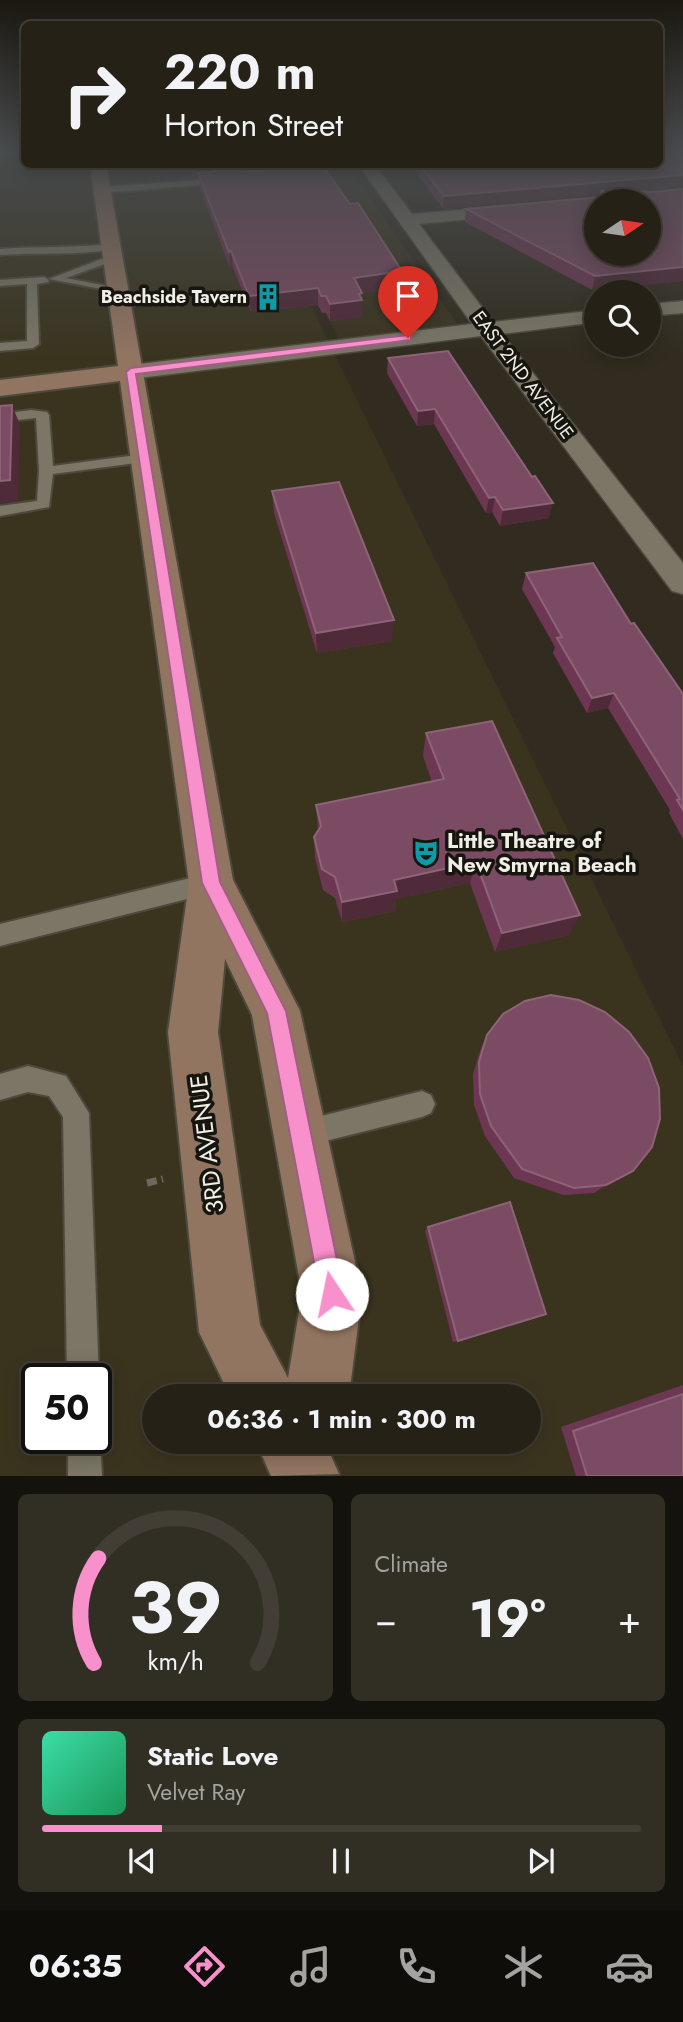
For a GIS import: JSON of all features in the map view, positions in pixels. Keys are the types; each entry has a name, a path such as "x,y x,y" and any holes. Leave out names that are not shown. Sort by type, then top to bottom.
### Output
{"main road":[{"name":"3RD AVENUE","path":"107,220 211,883 193,1032 230,1332 258,1384"},
{"path":"0,388 131,372"},
{"name":"3RD AVENUE","path":"211,883 276,1011 332,1294 319,1384"}],"street":[{"name":"EAST 2ND AVENUE","path":"408,220 486,328 683,584"},
{"path":"661,309 683,306"},
{"path":"131,372 584,317"}],"lane":[{"path":"0,252 40,248 58,252 112,253"},
{"path":"54,279 112,253"},
{"path":"0,284 54,279 118,291"},
{"path":"0,347 33,344 32,281"},
{"path":"0,418 42,415 46,471 44,504 0,511"},
{"path":"46,471 144,458"},
{"path":"0,935 211,883"},
{"path":"0,1087 28,1079 57,1085 76,1113 83,1363"},
{"path":"300,1135 422,1104"},
{"path":"84,1454 85,1476"}],"shaded area":[{"path":"0,220 269,220 683,1066 683,1476 0,1476"},
{"path":"278,220 385,220 459,326 340,341"}],"building":[{"path":"216,220 369,220 402,271 354,278 362,293 359,294 362,300 330,304 326,296 321,296 318,288 249,296 231,251 229,252"},
{"path":"487,220 584,220 584,266 662,266 662,220 683,220 683,267 595,276"},
{"path":"448,351 532,477 535,476 553,503 503,510 495,497 489,498 435,409 418,411 388,358"},
{"path":"12,405 10,480 0,481 0,406"},
{"path":"339,482 394,620 316,633 272,491"},
{"path":"593,563 631,624 634,623 683,694 683,810 677,800 680,799 614,693 592,698 557,638 562,637 526,573"},
{"name":"Little Theatre of New Smyrna Beach","path":"492,721 580,915 502,933 476,862 394,880 397,891 342,902 335,877 322,869 314,837 321,826 316,805 444,779 426,733"},
{"path":"551,995 579,1000 605,1012 629,1032 648,1058 659,1088 660,1119 652,1147 633,1171 606,1185 574,1188 522,1169 491,1126 480,1094 479,1062 487,1035 503,1014 525,1001"},
{"path":"510,1202 546,1314 458,1341 428,1227"},
{"path":"683,1394 683,1476 587,1476 573,1431"}],"place":[{"name":"Beachside Tavern","path":"268,297"},
{"name":"Little Theatre of New Smyrna Beach","path":"426,853"}],"route":[{"path":"332,1294 276,1011 211,883 131,372 408,338"}]}
